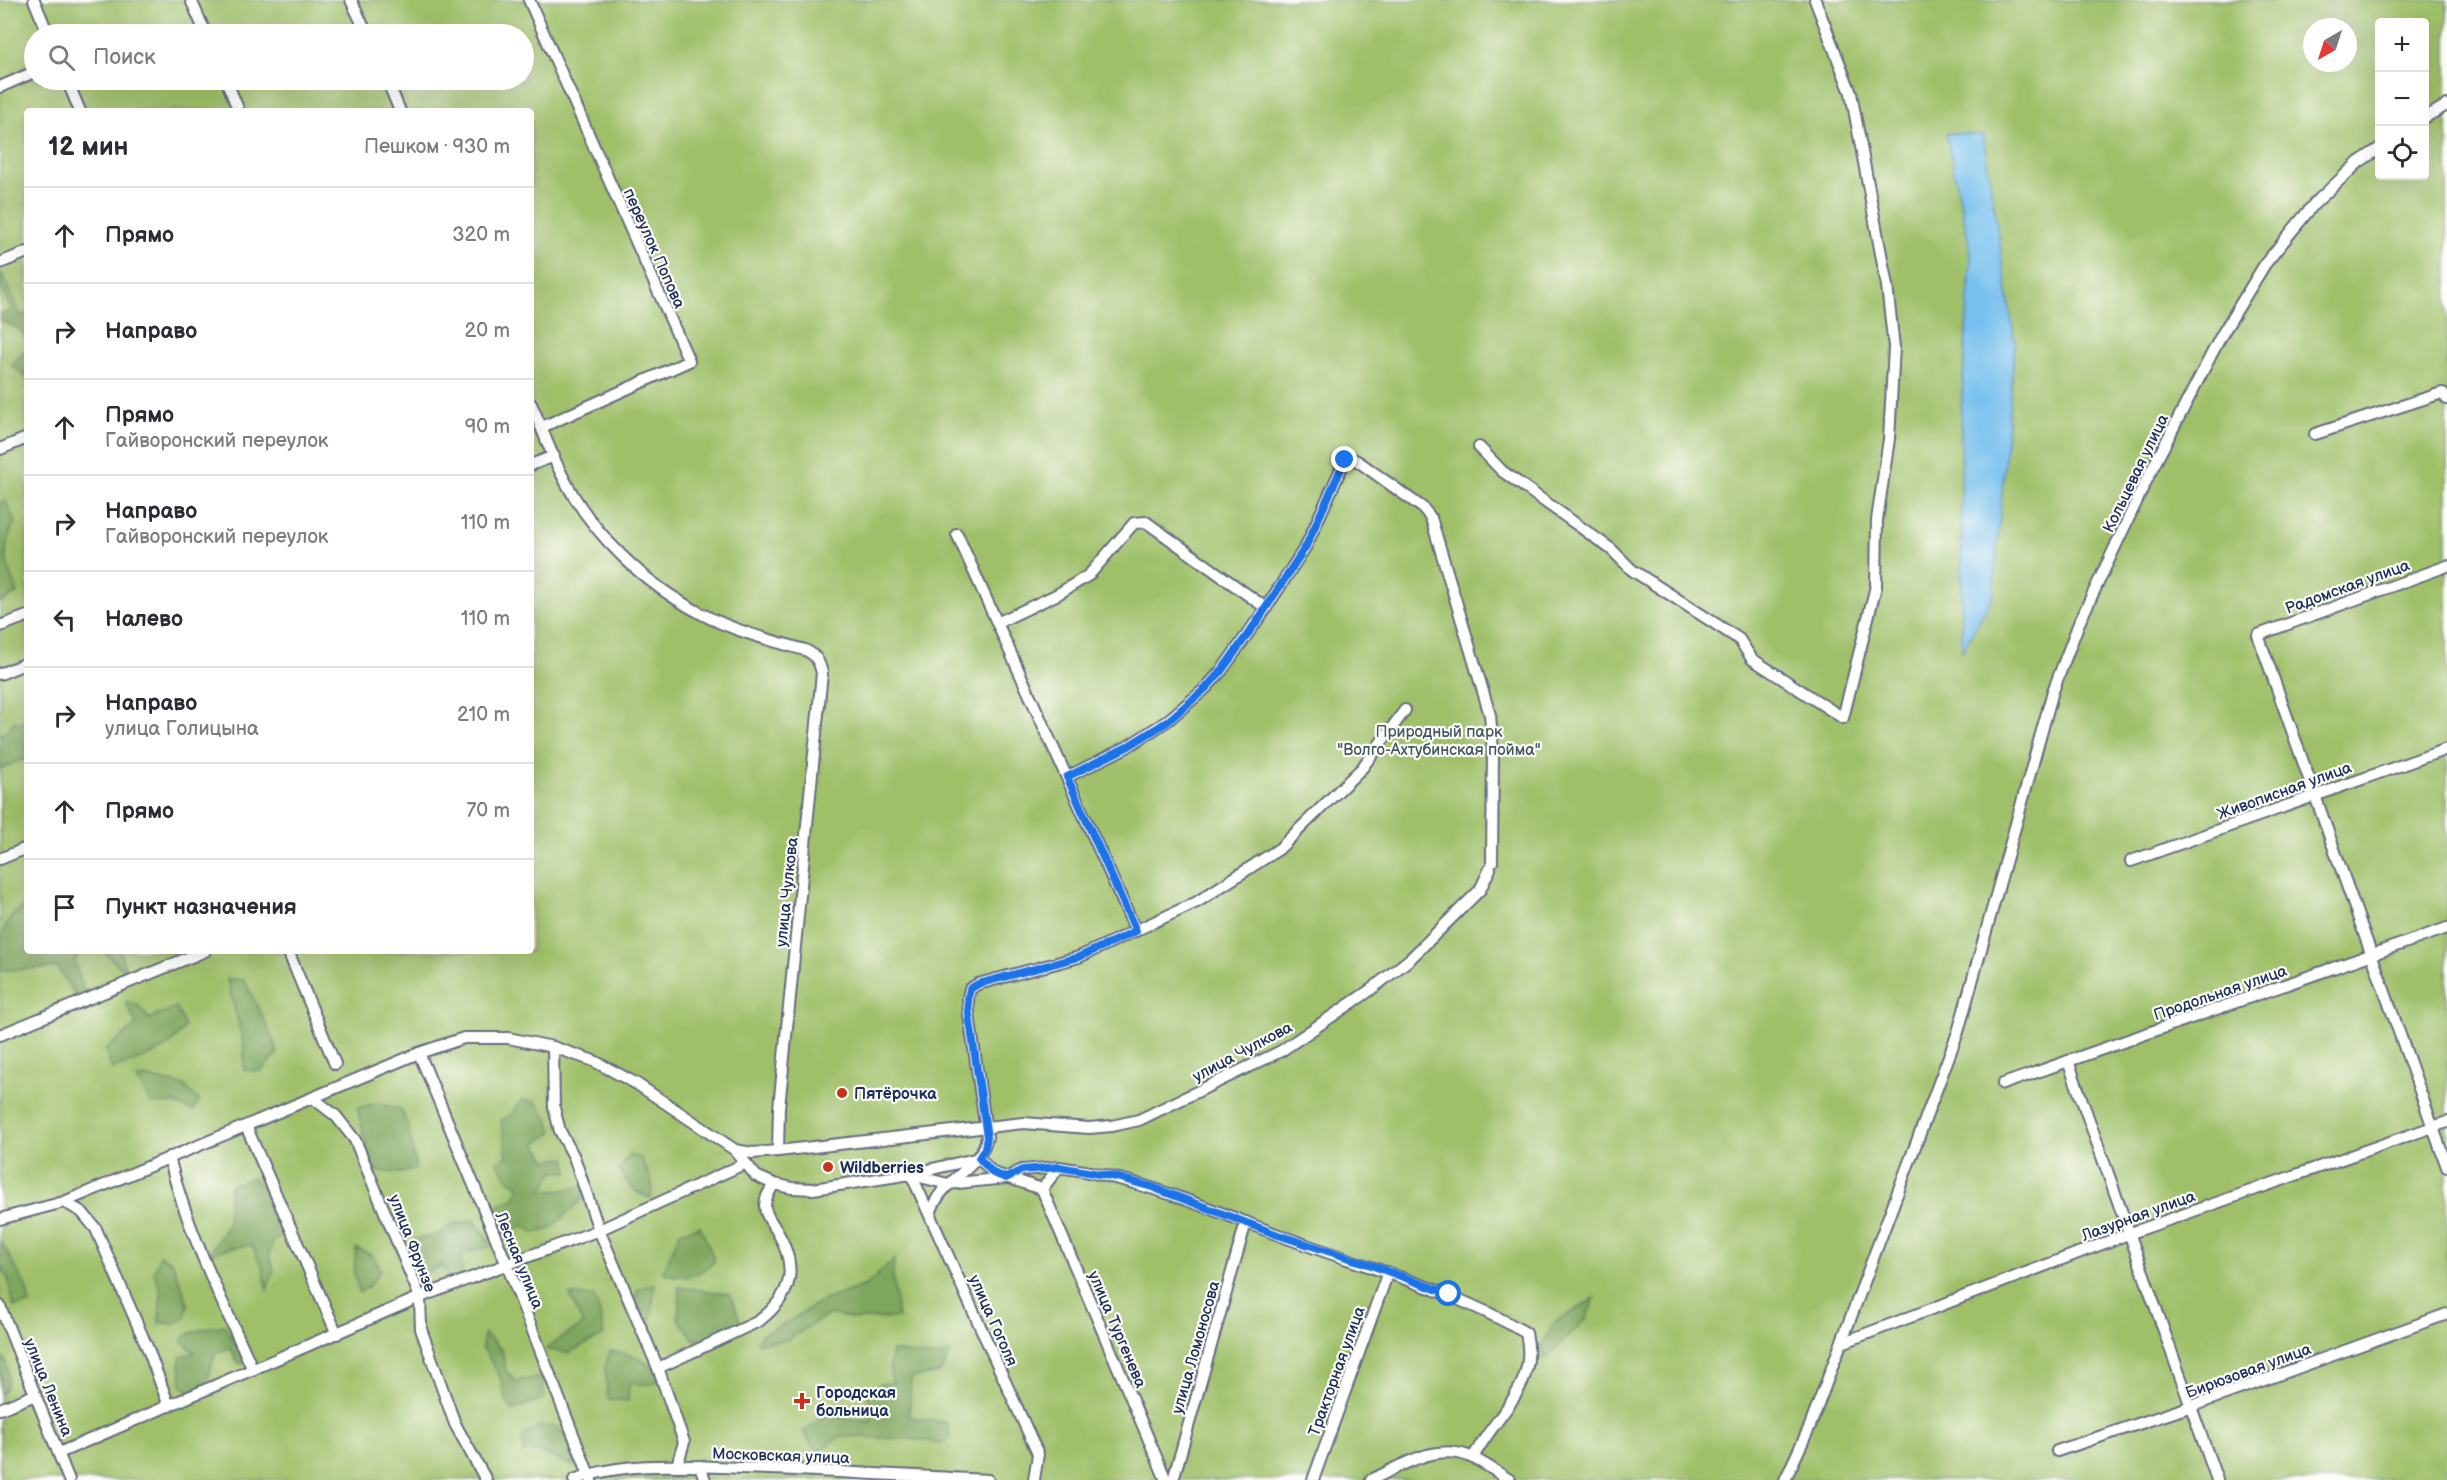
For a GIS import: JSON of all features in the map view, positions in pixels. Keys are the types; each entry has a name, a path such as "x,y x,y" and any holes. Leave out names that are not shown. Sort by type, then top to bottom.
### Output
{"street":[{"path":"34,0 44,24"},
{"path":"191,0 202,24"},
{"path":"351,0 362,24"},
{"name":"переулок Попова","path":"528,0 689,361 542,427"},
{"path":"1479,447 1502,471 1611,549 1632,570 1739,639 1752,659 1843,718 1876,586 1877,520 1889,439 1894,347 1887,286 1851,93 1815,0"},
{"path":"0,87 24,76"},
{"path":"71,90 79,108"},
{"path":"230,90 238,108"},
{"path":"391,90 399,108"},
{"path":"2429,115 2447,105"},
{"name":"Кольцевая улица","path":"1785,1480 1810,1426 1958,1032 2053,691 2079,623 2150,473 2221,336 2265,264 2314,204 2359,162 2375,151"},
{"path":"0,263 24,253"},
{"path":"2315,434 2442,393 2447,399"},
{"path":"534,410 554,456 534,464"},
{"path":"0,449 24,439"},
{"name":"улица Чулкова","path":"554,456 562,475 587,515 610,544 637,571 679,601 704,615 746,633 813,654 820,663 822,673 778,1108 778,1151"},
{"name":"улица Чулкова","path":"735,1150 778,1151 1023,1123 1089,1128 1139,1120 1281,1050 1361,996 1410,959 1480,890 1491,866 1493,752 1490,715 1431,518 1423,508 1349,457 1345,460 1306,546 1266,608"},
{"path":"997,623 1058,594 1089,574 1134,523 1146,522 1266,608 1222,670 1206,688 1167,722 1127,747 1067,777"},
{"path":"957,534 1136,931"},
{"name":"Радомская улица","path":"2315,794 2258,635 2447,566"},
{"path":"0,626 24,617"},
{"path":"0,674 24,664"},
{"path":"930,1215 932,1205 948,1184 979,1158 985,1148 987,1137 969,1015 970,989 978,984 1079,957 1197,902 1279,849 1362,768 1405,710"},
{"name":"Живописная улица","path":"2131,861 2447,748"},
{"path":"2315,794 2447,1167"},
{"path":"0,859 24,849"},
{"name":"Продольная улица","path":"2003,1084 2447,928"},
{"path":"0,1035 198,954"},
{"path":"289,954 335,1064"},
{"path":"0,1219 64,1202 419,1053 464,1038 508,1038 553,1047 594,1061 637,1084 735,1150 756,1176 774,1184 813,1189 911,1174 979,1158"},
{"path":"553,1047 554,1108 560,1131 574,1157 599,1230 658,1368 684,1442 677,1466"},
{"name":"Лесная улица","path":"419,1053 507,1265 590,1477"},
{"path":"2068,1062 2217,1480"},
{"name":"улица Фрунзе","path":"313,1098 336,1116 355,1140 420,1297 421,1329 455,1424 486,1480"},
{"name":"Лазурная улица","path":"1842,1343 2128,1234 2447,1122"},
{"path":"246,1126 337,1334"},
{"path":"169,1157 177,1191 253,1370"},
{"path":"979,1158 993,1173 1042,1189 1059,1167"},
{"path":"59,1453 420,1297 599,1230 744,1164"},
{"path":"911,1174 948,1184 1006,1178 1022,1170 1059,1167 1106,1174 1152,1187 1449,1294 1526,1333 1530,1348 1525,1382 1473,1458"},
{"name":"улица Гоголя","path":"911,1174 1038,1454 1034,1480"},
{"path":"658,1368 759,1321 783,1297 789,1284 790,1270 787,1252 765,1209 766,1198 774,1184"},
{"name":"улица Тургенева","path":"1042,1189 1166,1480"},
{"path":"64,1202 82,1212 96,1229 148,1349 169,1406"},
{"name":"улица Ломоносова","path":"1173,1480 1246,1222"},
{"name":"Тракторная улица","path":"1313,1480 1388,1272"},
{"name":"улица Ленина","path":"0,1306 69,1480"},
{"name":"Бирюзовая улица","path":"2057,1451 2192,1406 2447,1314"},
{"path":"0,1409 34,1395"},
{"path":"1371,1480 1434,1452 1453,1452 1473,1458 1510,1480"},
{"name":"Московская улица","path":"574,1480 634,1468 677,1466 814,1475 988,1480"},
{"path":"700,1466 705,1480"}],"green space":[{"name":"Природный парк \"Волго-Ахтубинская пойма\"","path":"0,0 2447,0 2447,1480 0,1480"},
{"path":"2,273 20,315 24,314 24,336 21,330 0,320 0,315 12,311 1,287"},
{"path":"24,352 24,376 11,365"},
{"path":"6,501 15,522 7,541 6,558 18,593 0,603 0,502"},
{"path":"14,722 24,722 24,759 0,769 0,734 3,734"},
{"path":"24,907 24,954 79,954 74,961 85,994 77,997 57,967 0,971 3,932 11,917"},
{"path":"106,954 121,954 126,972"},
{"path":"227,979 244,980 278,1053 261,1071 244,1070 244,1046"},
{"path":"126,1002 137,1004 149,1019 176,1007 185,1026 178,1036 162,1049 112,1069 105,1050 136,1025"},
{"path":"144,1077 184,1085 199,1101 193,1111 174,1103 151,1104 137,1079"},
{"path":"522,1100 536,1102 548,1119 552,1133 536,1143 546,1160 566,1158 568,1172 553,1171 543,1190 557,1191 585,1186 581,1200 551,1229 534,1233 524,1225 503,1234 493,1210 515,1199 520,1187 509,1180 497,1163 507,1156 501,1121 511,1115"},
{"path":"377,1103 401,1109 409,1130 416,1169 401,1173 375,1171 357,1108"},
{"path":"629,1155 641,1158 652,1182 651,1198 632,1187 619,1169"},
{"path":"253,1178 265,1190 269,1211 282,1222 283,1235 273,1242 269,1255 274,1270 267,1290 263,1268 251,1245 225,1249 208,1255 227,1226 230,1185"},
{"path":"474,1220 485,1234 490,1246 461,1255 462,1273 452,1285 443,1266 425,1272 410,1251 413,1240 437,1235 452,1225"},
{"path":"700,1226 715,1261 690,1276 670,1275 663,1272 680,1232"},
{"path":"1,1241 26,1287 30,1304 14,1307 8,1279 0,1265"},
{"path":"356,1248 372,1255 381,1270 368,1287 359,1293 354,1272"},
{"path":"160,1255 172,1262 188,1305 185,1318 176,1324 159,1323 161,1293 154,1272"},
{"path":"894,1259 893,1276 898,1318 855,1319 829,1314 787,1340 757,1343 761,1335 788,1322 817,1303 868,1284"},
{"path":"655,1283 650,1326 643,1322 634,1302 638,1289"},
{"path":"678,1287 730,1294 741,1323 714,1336 695,1341 678,1318 680,1297"},
{"path":"570,1295 594,1296 604,1335 568,1353 546,1349 583,1325"},
{"path":"1595,1298 1585,1320 1545,1359 1542,1345 1555,1322"},
{"path":"225,1325 246,1362 239,1364 230,1348 215,1353 209,1376 195,1395 181,1385 180,1357 195,1353 181,1340 196,1331"},
{"path":"484,1333 502,1350 506,1371 516,1381 542,1377 544,1398 513,1410 507,1403 499,1374 482,1347"},
{"path":"610,1351 639,1358 662,1378 651,1384 629,1384 628,1401 608,1399 605,1367"},
{"path":"892,1351 937,1357 950,1353 940,1373 911,1378 909,1417 947,1423 950,1437 940,1444 924,1440 841,1436 817,1452 803,1432 826,1415 871,1422 868,1395 879,1384 892,1383 890,1365"},
{"path":"0,1358 5,1360 8,1378 4,1391 0,1394"},
{"path":"554,1426 570,1443 573,1466 539,1452 526,1451 523,1454 523,1436 538,1427"}],"water":[{"path":"1946,133 1983,135 2015,343 1993,596 1962,651 1961,413 1971,253"}],"place":[{"name":"Пятёрочка","path":"842,1093"},
{"name":"Wildberries","path":"828,1167"},
{"name":"Городская больница","path":"802,1401"}],"route":[{"path":"1345,460 1306,546 1222,670 1206,688 1167,722 1127,747 1067,777 1136,931 1079,957 978,984 970,989 969,1015 987,1137 985,1148 979,1158 993,1173 1006,1178 1022,1170 1059,1167 1116,1177 1152,1187 1278,1235 1371,1265 1449,1294"}]}
